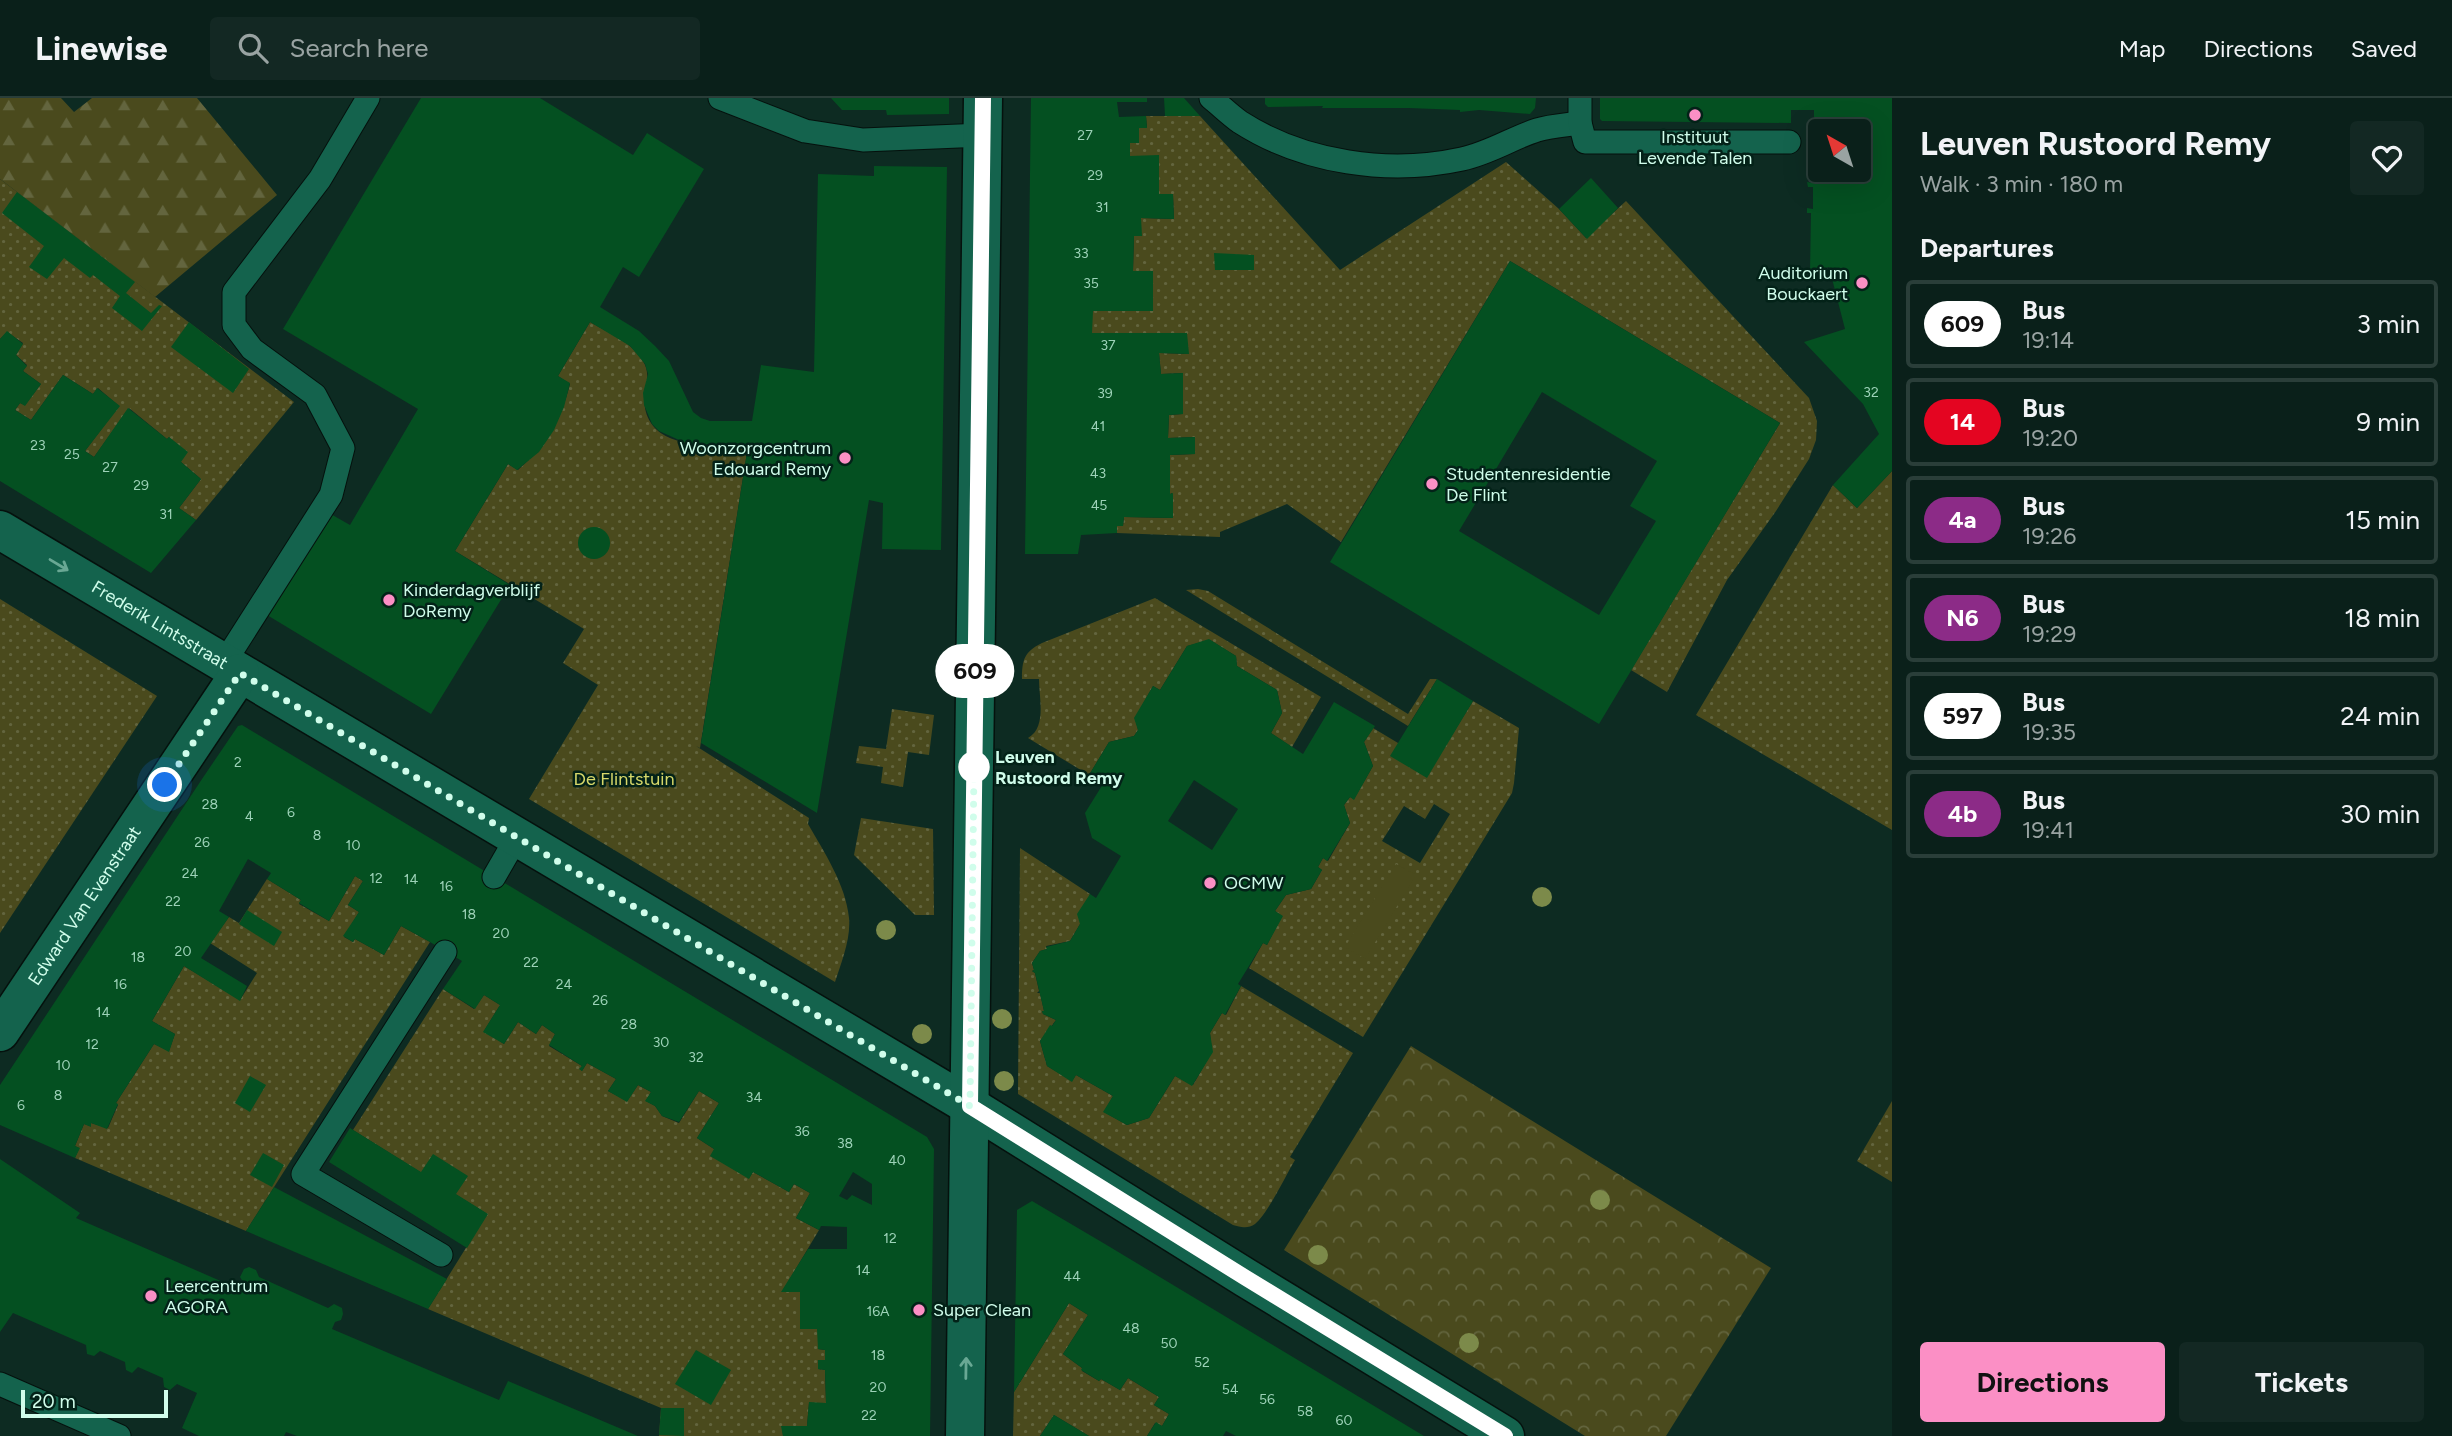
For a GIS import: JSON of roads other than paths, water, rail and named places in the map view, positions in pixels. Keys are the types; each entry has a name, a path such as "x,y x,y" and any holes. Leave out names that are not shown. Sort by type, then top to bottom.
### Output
{"street":[{"path":"965,1436 983,117"},
{"name":"Frederik Lintsstraat","path":"0,530 970,1106 1505,1436"},
{"name":"Edward Van Evenstraat","path":"0,1032 232,668"}],"lane":[{"path":"232,668 331,495 343,448 315,395 252,349 234,325 234,292 320,179 368,98"},
{"path":"720,98 805,131 863,140 983,117"},
{"path":"1211,98 1240,122 1296,148 1345,162 1383,166 1423,165 1463,159 1501,147 1537,130 1580,123"},
{"path":"1580,98 1580,123 1585,142 1788,142"},
{"path":"494,877 517,837"},
{"path":"441,1255 303,1174 445,951"},
{"path":"0,1384 119,1436"}],"place":[{"name":"Instituut Levende Talen","path":"1695,115"},
{"name":"Auditorium Bouckaert","path":"1862,283"},
{"name":"Woonzorgcentrum Edouard Remy","path":"845,458"},
{"name":"Studentenresidentie De Flint","path":"1432,484"},
{"name":"Kinderdagverblijf DoRemy","path":"389,600"},
{"name":"Leuven Rustoord Remy","path":"974,767"},
{"name":"OCMW","path":"1210,883"},
{"name":"Leercentrum AGORA","path":"151,1296"},
{"name":"Super Clean","path":"919,1310"}],"park label":[{"name":"De Flintstuin","path":"624,779"}]}
